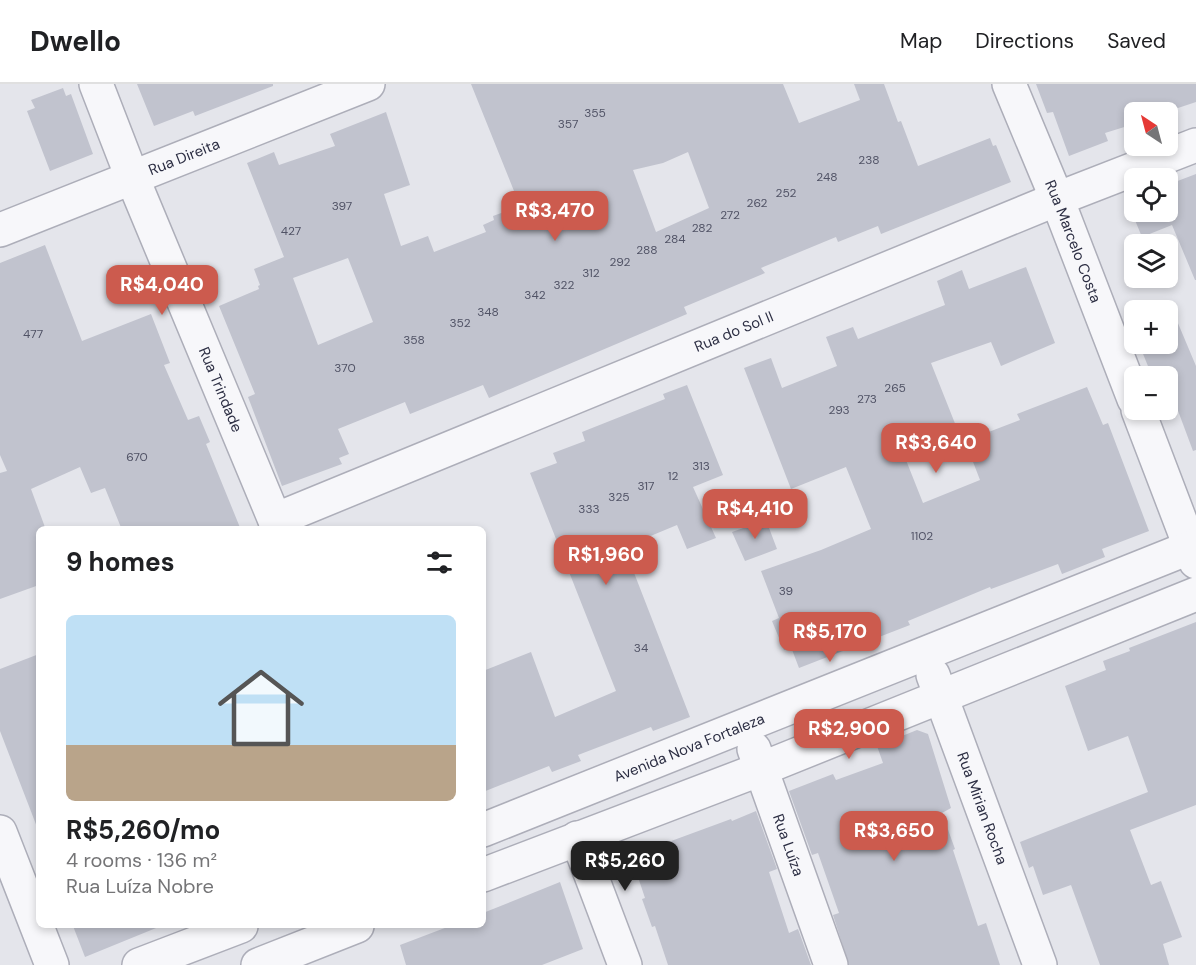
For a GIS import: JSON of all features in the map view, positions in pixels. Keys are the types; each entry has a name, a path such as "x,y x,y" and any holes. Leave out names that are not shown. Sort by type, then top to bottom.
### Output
{"street":[{"name":"Rua Trindade","path":"96,84 132,177 277,525"},
{"name":"Rua Direita","path":"0,230 368,84"},
{"name":"Rua Marcelo Costa","path":"1009,84 1058,199 1124,373"},
{"name":"Rua do Sol II","path":"277,525 1058,199 1196,145"},
{"path":"1142,420 1194,551"},
{"name":"Avenida Nova Fortaleza","path":"486,829 925,653 1194,551"},
{"path":"486,874 761,769 940,695 1196,594"},
{"name":"Rua Mirian Rocha","path":"925,653 1040,965"},
{"name":"Rua Luíza","path":"745,725 831,965"},
{"path":"0,832 36,924"},
{"path":"577,838 625,965"},
{"path":"38,928 52,965"},
{"path":"139,965 207,953 238,928"},
{"path":"258,965 352,928"}],"building":[{"path":"137,84 273,84 273,86 195,116 193,111 154,126"},
{"path":"471,84 783,84 799,123 860,100 854,84 884,84 918,166 990,138 993,146 996,145 1011,182 881,234 878,226 838,242 836,237 761,268 765,273 684,307 687,314 489,398 483,385 410,414 405,402 338,429 349,454 339,458 342,464 282,486 248,397 255,394 219,306 259,289 260,285 254,269 284,257 247,163 274,152 279,165 335,146 330,134 386,112 410,185 384,194 401,246 428,236 434,252 486,232 483,225 494,220 493,216 520,206","holes":["688,152 709,208 656,232 633,170 663,163","348,258 373,322 318,345 293,278"]},
{"path":"1036,84 1196,84 1196,102 1178,108 1178,102 1124,102 1124,127 1105,133 1108,141 1069,156 1053,112 1047,113"},
{"path":"63,88 66,96 71,94 93,154 50,171 27,111 35,108 31,100"},
{"path":"1196,174 1196,280 1178,239 1178,234 1176,234 1172,225 1150,234 1141,234 1136,222 1178,222 1178,181"},
{"path":"45,245 82,341 151,314 170,363 164,365 188,420 199,416 210,442 206,444 239,526 120,526 105,488 91,493 80,467 31,489 45,526 36,526 36,586 0,599 0,473 7,471 0,455 0,263"},
{"path":"1026,267 1055,343 1001,366 991,342 931,363 958,431 904,455 923,503 980,480 965,441 1020,420 1017,414 1087,387 1103,425 1108,423 1149,531 1102,549 1105,557 1062,574 1058,564 991,589 990,587 908,621 910,625 799,668 791,647 784,650 772,621 779,618 761,571 871,529 846,467 791,489 744,368 771,358 782,388 837,366 826,337 853,327 858,339 945,305 937,281 962,270 969,289"},
{"path":"1178,323 1196,366 1196,450 1193,451 1178,411 1178,366 1148,366 1143,354 1178,354"},
{"path":"687,385 723,475 693,487 716,538 687,549 677,525 624,547 690,717 653,731 651,727 578,755 581,761 552,772 549,766 486,791 486,670 531,652 555,717 616,691 530,473 557,463 553,453 585,441 582,432 665,399 663,394"},
{"path":"766,520 777,549 745,561 732,532"},
{"path":"1196,622 1196,805 1130,830 1151,885 1161,881 1182,937 1163,944 1169,965 1100,965 1071,885 1043,895 1033,866 1029,868 1020,842 1148,792 1128,736 1088,751 1065,686 1106,670 1103,661 1130,651 1129,648"},
{"path":"36,655 36,824 0,731 0,669"},
{"path":"917,730 928,734 951,808 942,813 955,849 953,850 978,926 986,923 1000,965 849,965 833,915 839,913 818,853 812,855 789,791 833,774 836,780 883,763 877,746"},
{"path":"756,811 777,869 769,872 789,933 798,929 811,965 668,965 655,926 652,927 642,899 645,898 632,859 664,848 663,844"},
{"path":"560,882 583,949 542,965 406,965 400,945 445,928 486,928 486,912"},
{"path":"74,928 156,928 85,957"}]}
